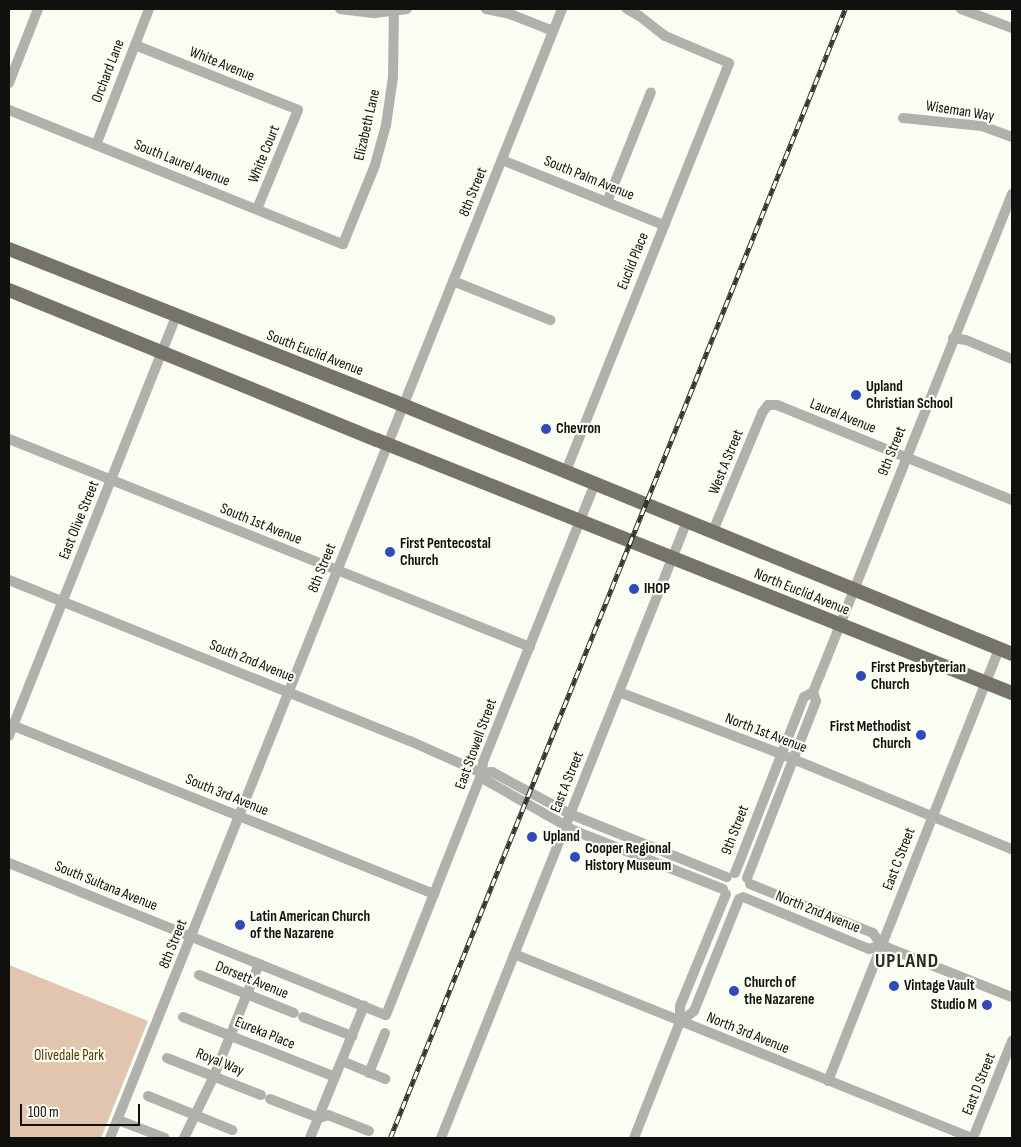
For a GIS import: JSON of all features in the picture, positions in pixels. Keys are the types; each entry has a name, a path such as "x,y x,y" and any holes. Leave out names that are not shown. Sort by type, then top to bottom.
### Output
{"main road":[{"name":"South Euclid Avenue","path":"9,249 595,483"},
{"path":"9,290 580,521"},
{"name":"North Euclid Avenue","path":"595,483 1006,652"},
{"name":"North Euclid Avenue","path":"580,521 1012,693"}],"street":[{"path":"9,83 38,9"},
{"name":"Orchard Lane","path":"96,145 149,9"},
{"path":"340,9 368,12 407,9"},
{"path":"486,9 510,14 553,31"},
{"name":"8th Street","path":"110,1138 562,9"},
{"name":"Euclid Place","path":"566,471 729,63 665,36 640,16 627,9"},
{"path":"961,9 1012,28"},
{"name":"Elizabeth Lane","path":"343,244 375,164 386,125 393,76 394,10"},
{"name":"White Avenue","path":"135,45 298,110"},
{"path":"607,202 651,92"},
{"name":"South Laurel Avenue","path":"9,110 343,244"},
{"name":"White Court","path":"257,209 298,110"},
{"name":"Wiseman Way","path":"903,118 982,126 1012,137"},
{"name":"South Palm Avenue","path":"502,160 664,225"},
{"name":"9th Street","path":"731,875 804,697 813,692 953,338 1009,214 1012,194"},
{"path":"453,281 550,320"},
{"name":"East Olive Street","path":"10,729 176,316"},
{"path":"953,338 966,340 1012,359"},
{"name":"Laurel Avenue","path":"768,404 777,405 1012,500"},
{"name":"West A Street","path":"713,532 748,446 768,404"},
{"name":"South 1st Avenue","path":"9,440 530,647"},
{"name":"East Stowell Street","path":"386,1015 482,773 483,762 595,483"},
{"name":"East A Street","path":"441,1138 687,521"},
{"name":"South 2nd Avenue","path":"9,580 288,692 482,773 492,772 570,814"},
{"name":"East C Street","path":"828,1081 986,682 1006,652"},
{"name":"North 1st Avenue","path":"619,692 794,759 1012,849"},
{"name":"9th Street","path":"748,881 816,701 813,692"},
{"name":"South 3rd Avenue","path":"10,729 240,816 434,894"},
{"name":"South 2nd Avenue","path":"482,773 487,781 566,824"},
{"path":"570,814 731,875 742,874 748,881 748,892 741,898 694,1011 680,1022"},
{"path":"566,824 575,830 725,891 731,898 741,898"},
{"name":"South Sultana Avenue","path":"9,863 386,1015"},
{"path":"634,1138 680,1022 680,1006 731,875"},
{"name":"North 2nd Avenue","path":"748,881 873,933 881,945 1012,997"},
{"name":"North 2nd Avenue","path":"741,898 869,949 881,945"},
{"name":"North 3rd Avenue","path":"514,954 972,1138"},
{"path":"184,1138 214,1076 259,964"},
{"name":"Dorsett Avenue","path":"199,975 352,1036"},
{"path":"310,1138 364,1006"},
{"name":"Eureka Place","path":"183,1017 335,1078"},
{"path":"369,1072 385,1033"},
{"name":"East D Street","path":"972,1138 1012,1041"},
{"name":"Royal Way","path":"168,1058 319,1118 328,1115 368,1131"},
{"path":"342,1061 385,1079"},
{"path":"148,1096 232,1130"},
{"path":"118,1120 165,1138"}],"green space":[{"name":"Olivedale Park","path":"9,965 148,1021 101,1138 9,1138"}],"railway":[{"path":"390,1138 845,9"}],"place":[{"name":"Upland Christian School","path":"856,395"},
{"name":"Chevron","path":"546,429"},
{"name":"First Pentecostal Church","path":"390,552"},
{"name":"IHOP","path":"634,589"},
{"name":"First Presbyterian Church","path":"861,676"},
{"name":"First Methodist Church","path":"921,735"},
{"name":"Upland","path":"532,837"},
{"name":"Cooper Regional History Museum","path":"575,857"},
{"name":"Latin American Church of the Nazarene","path":"240,925"},
{"name":"Vintage Vault","path":"894,986"},
{"name":"Church of the Nazarene","path":"734,991"},
{"name":"Studio M","path":"987,1005"}],"district":[{"name":"UPLAND","path":"907,961"}]}
